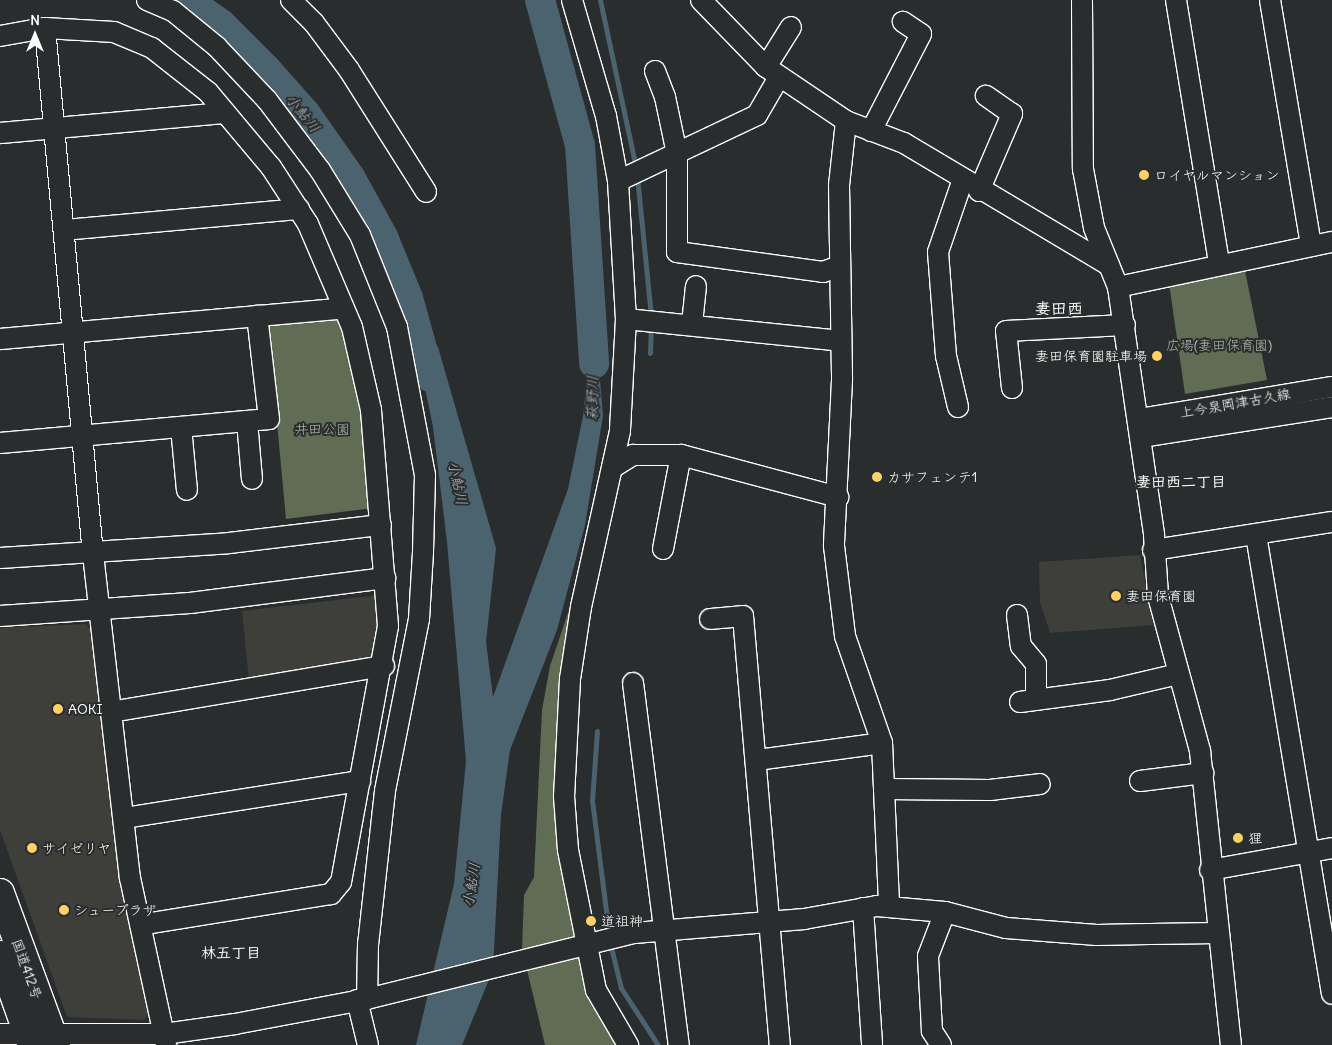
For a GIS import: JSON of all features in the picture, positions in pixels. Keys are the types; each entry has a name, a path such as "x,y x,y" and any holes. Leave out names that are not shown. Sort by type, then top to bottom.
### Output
{"highway":[{"name":"国道412号","path":"0,893 42,1039"},
{"name":"国道412号","path":"0,955 42,1039"}],"street":[{"path":"147,0 173,11 217,47 279,116 320,170 360,235 398,327 425,475 423,552 419,619 385,791 362,999 368,1045"},
{"path":"291,0 314,23 349,70 426,192"},
{"path":"572,0 606,116 631,175 625,396 612,468 581,607 566,747 568,850 602,941 596,990 628,1045"},
{"path":"701,0 773,72 846,121 904,143 971,187 1108,265"},
{"path":"1082,0 1083,169 1094,228 1118,287 1140,428 1158,596 1203,772 1210,870 1217,933 1231,1010 1231,1045"},
{"path":"1176,0 1219,263"},
{"path":"1270,0 1311,244"},
{"path":"871,131 921,34 903,22"},
{"path":"631,175 757,115 791,27"},
{"path":"0,36 45,28 114,32 152,48 182,68 225,112 299,208 344,308 371,410 388,626 384,666 341,882 332,894 140,925"},
{"path":"45,28 81,435 111,712 140,925 165,1039"},
{"path":"655,71 665,97 676,154 678,252 823,272 837,267"},
{"path":"958,407 946,356 946,266 938,252 971,187 1012,114 986,96"},
{"path":"0,133 225,112"},
{"path":"846,121 837,267 841,341 838,497 834,546 845,636 882,744 889,906"},
{"path":"64,230 299,208"},
{"path":"1118,287 1219,263 1311,244 1332,242"},
{"path":"692,324 696,286"},
{"path":"0,339 344,308"},
{"path":"0,444 269,419 257,316"},
{"path":"626,319 692,324 841,341"},
{"path":"1012,388 1006,331 1125,325"},
{"name":"上今泉岡津古久線","path":"1140,428 1332,386"},
{"name":"上今泉岡津古久線","path":"1140,428 1332,407"},
{"path":"247,421 252,479"},
{"path":"181,427 187,490"},
{"path":"612,468 633,455 681,455 838,497"},
{"path":"663,549 681,455"},
{"path":"1154,550 1332,522"},
{"path":"0,558 93,554 381,525"},
{"path":"1256,535 1332,994"},
{"path":"0,616 99,610 385,578"},
{"path":"1017,615 1021,646 1036,664 1028,701 1178,674"},
{"path":"710,619 744,616 780,1045"},
{"path":"111,712 384,666"},
{"path":"633,683 679,1045"},
{"path":"757,760 882,744"},
{"path":"1140,781 1203,772"},
{"path":"124,818 360,779 385,791"},
{"path":"884,789 956,784 1040,784"},
{"path":"1210,870 1332,848"},
{"path":"0,1034 42,1039 165,1039 391,993 602,941 665,931 769,923 863,908 889,906 945,912 1006,928 1088,934 1217,933"},
{"path":"863,908 872,1045"},
{"path":"941,1045 932,1031 928,956 945,912"}],"shaded area":[{"path":"1140,555 1153,625 1050,633 1040,602 1039,562"},
{"path":"380,595 382,622 375,660 249,681 242,611"},
{"path":"86,624 92,630 150,1012 144,1020 67,1017 0,830 0,628"}],"green space":[{"name":"広場(妻田保育園)","path":"1244,266 1267,380 1185,394 1169,283"},
{"name":"井田公園","path":"336,317 342,321 366,423 373,508 286,519 268,327 273,322"},
{"path":"574,595 563,857 623,1045 545,1045 522,949 524,895 534,877 542,710 550,666"}],"water":[{"path":"594,307 603,416 585,525 557,630 510,750 501,815 493,970 462,1045 416,1045 454,884 466,761 447,542 433,427 418,353 421,337 438,347 496,548 486,642 493,697 568,489 583,416"}],"waterway":[{"name":"小鮎川","path":"187,0 221,24 266,69 305,113 350,177 383,237 408,298 430,377"},
{"name":"萩野川","path":"540,0 580,145 594,364"},
{"path":"600,0 636,168"},
{"path":"637,176 651,317"},
{"path":"650,353 651,326"},
{"path":"597,731 592,800 609,934"},
{"path":"610,943 621,988 658,1045"}],"place":[{"name":"ロイヤルマンション","path":"1144,175"},
{"name":"妻田保育園駐車場","path":"1157,356"},
{"name":"カサフェンテ1","path":"877,477"},
{"name":"妻田保育園","path":"1116,596"},
{"name":"AOKI","path":"58,709"},
{"name":"狸","path":"1238,838"},
{"name":"サイゼリヤ","path":"32,848"},
{"name":"シュープラザ","path":"64,910"},
{"name":"道祖神","path":"591,921"}],"district":[{"name":"妻田西","path":"1059,308"},
{"name":"妻田西二丁目","path":"1181,482"},
{"name":"林五丁目","path":"231,953"}]}
